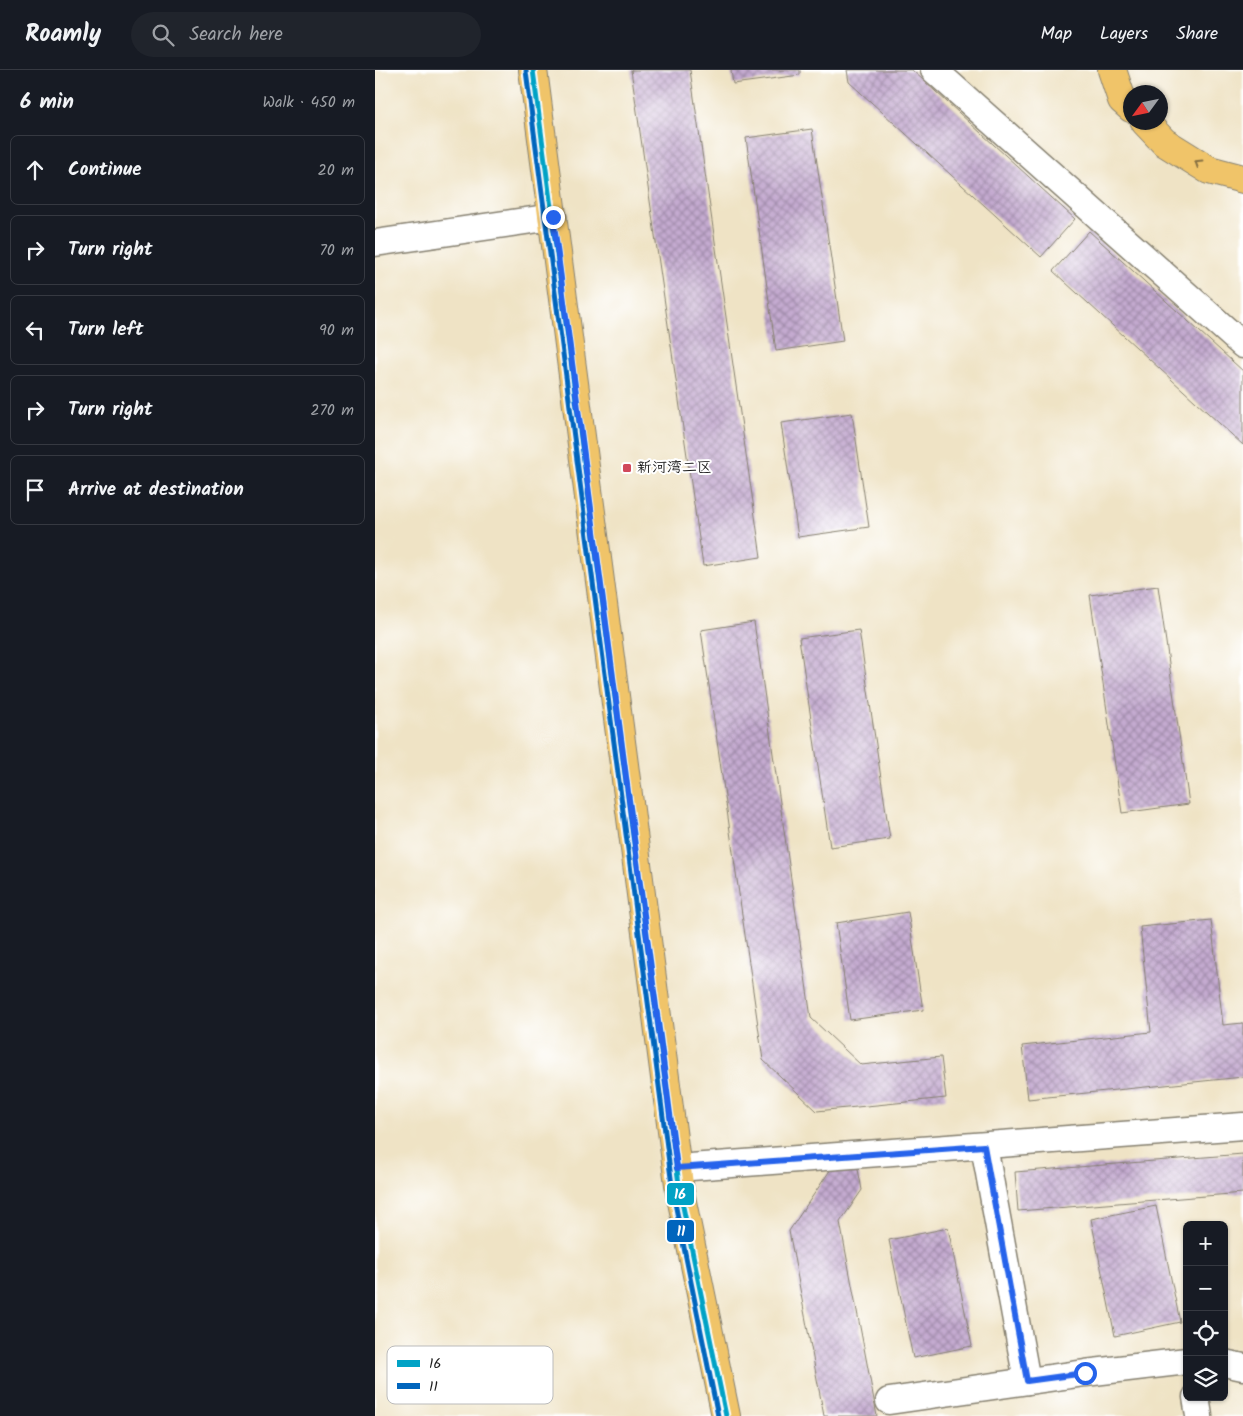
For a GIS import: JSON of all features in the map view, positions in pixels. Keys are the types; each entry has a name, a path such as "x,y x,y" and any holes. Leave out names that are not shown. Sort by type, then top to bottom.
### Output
{"main road":[{"path":"533,70 677,1168 726,1416"},
{"path":"1112,70 1123,100"},
{"path":"1153,130 1164,142 1209,170 1243,180"}],"street":[{"path":"934,70 1243,345"},
{"path":"375,243 553,217"},
{"path":"677,1168 1243,1126"},
{"path":"984,1146 1027,1381"},
{"path":"889,1402 1027,1381 1183,1362"},
{"path":"1228,1364 1243,1367"},
{"path":"1197,1401 1199,1416"}],"building":[{"path":"631,70 690,70 761,557 703,566"},
{"path":"731,70 800,70 800,75 733,84"},
{"path":"847,70 912,70 1075,219 1041,257 849,82"},
{"path":"812,129 843,341 776,351 746,138"},
{"path":"1089,231 1243,371 1243,445 1053,271"},
{"path":"852,413 869,527 798,537 781,423"},
{"path":"1158,586 1189,804 1122,813 1090,595"},
{"path":"754,622 811,1018 861,1065 941,1057 946,1098 817,1111 763,1060 701,630"},
{"path":"859,630 890,839 830,847 799,638"},
{"path":"908,912 923,1010 850,1020 836,923"},
{"path":"1211,920 1223,1025 1243,1023 1243,1077 1028,1099 1022,1046 1151,1032 1140,927"},
{"path":"1243,1154 1243,1193 1018,1211 1015,1172"},
{"path":"857,1164 862,1190 840,1222 877,1416 824,1416 789,1231 831,1169"},
{"path":"1156,1206 1180,1322 1115,1336 1091,1219"},
{"path":"948,1228 972,1346 913,1358 889,1240"}],"transit line":[{"name":"16","path":"533,70 680,1192 726,1416"},
{"name":"11","path":"526,71 673,1193 718,1416"}],"place":[{"name":"新河湾二区","path":"627,468"}],"route":[{"path":"553,217 677,1168 984,1146 1027,1381 1085,1373"}]}
